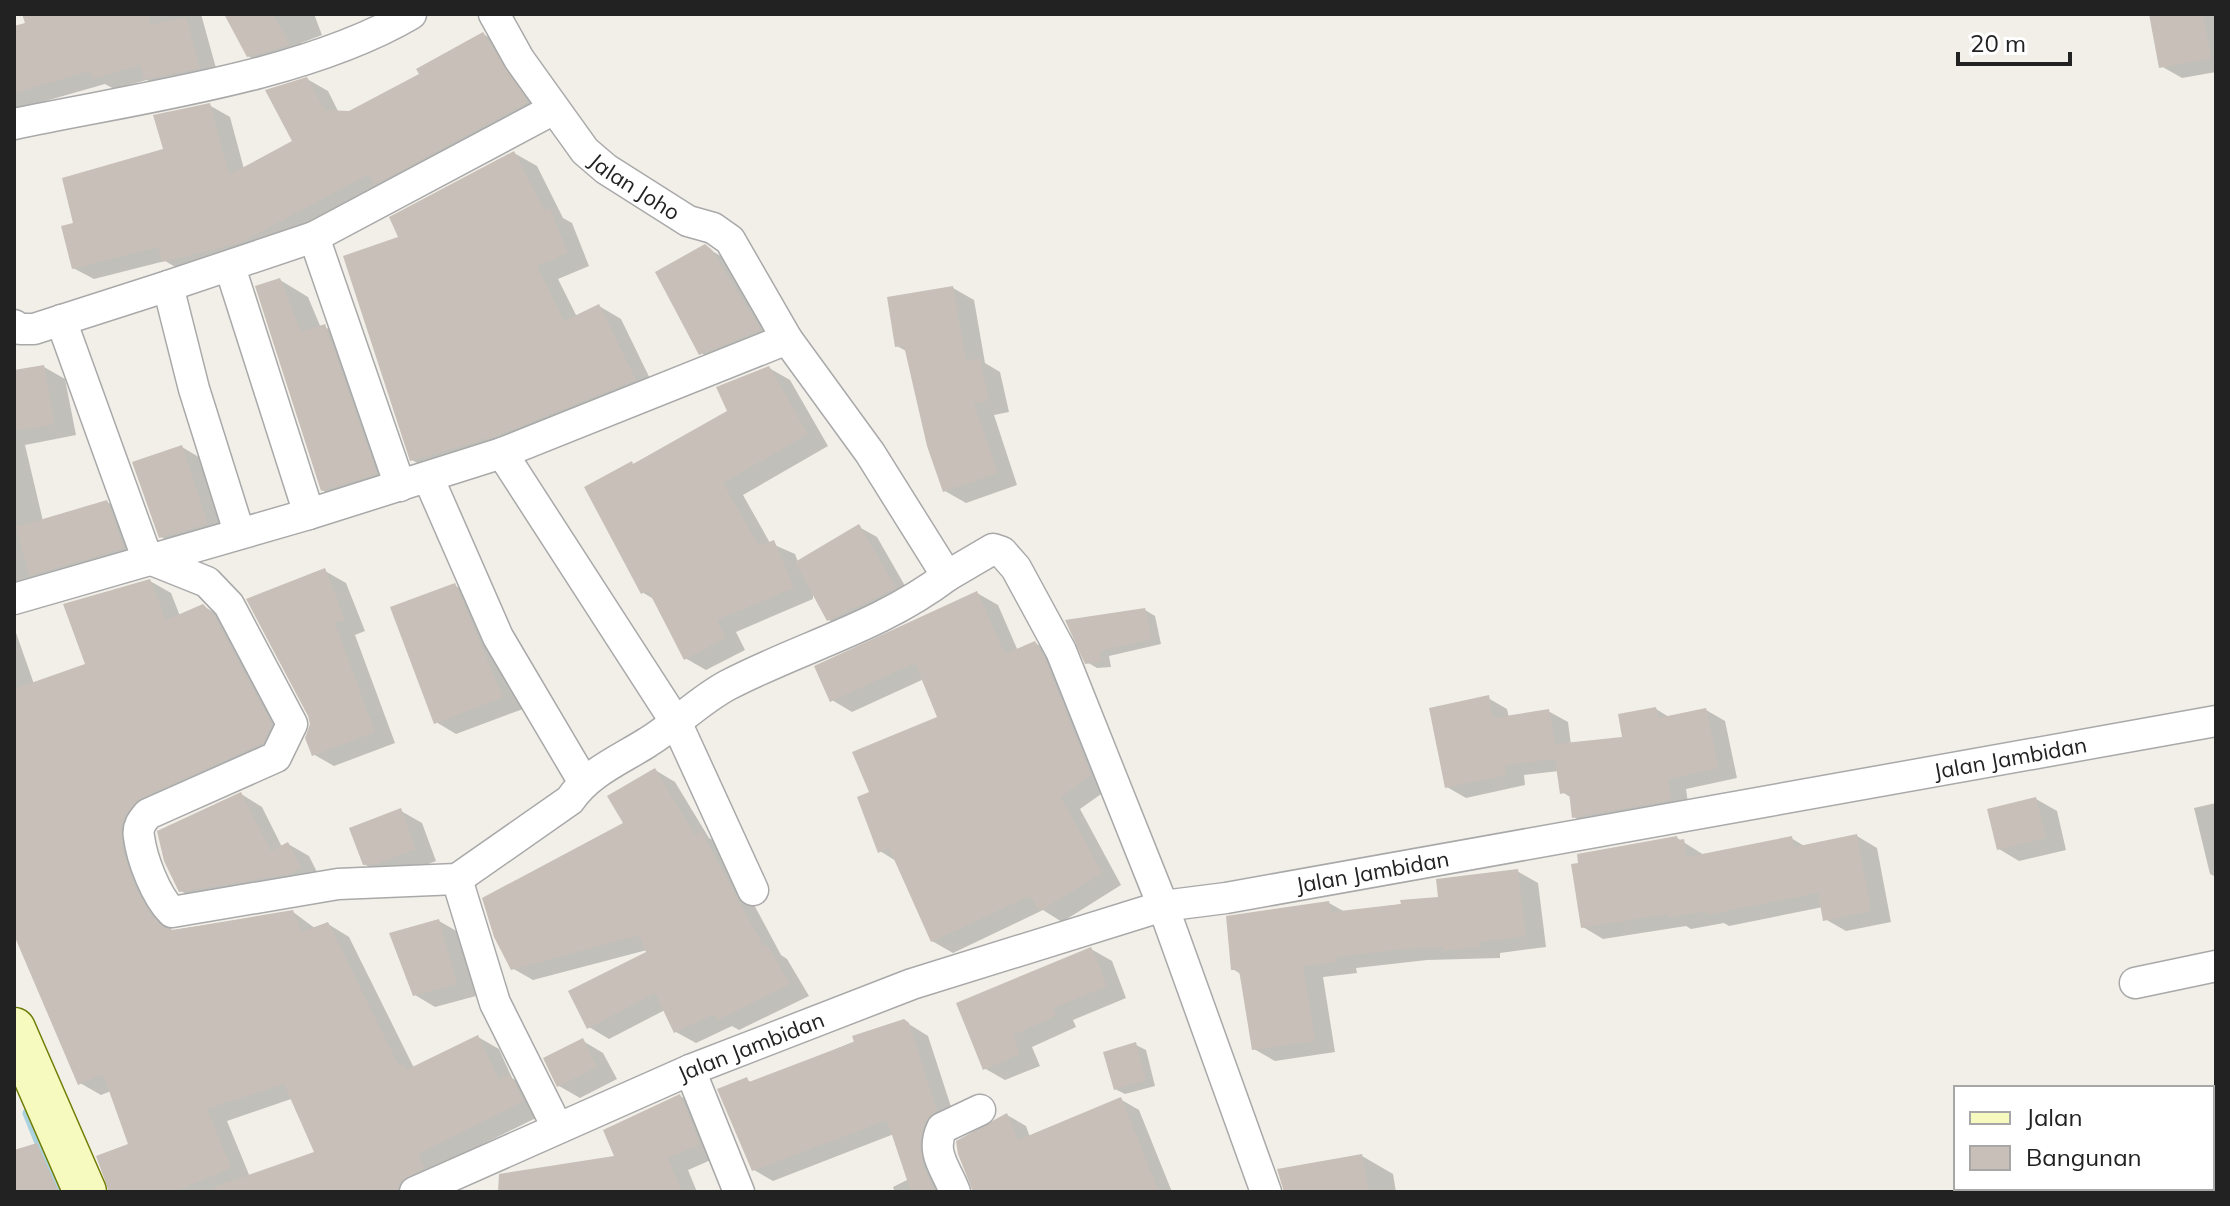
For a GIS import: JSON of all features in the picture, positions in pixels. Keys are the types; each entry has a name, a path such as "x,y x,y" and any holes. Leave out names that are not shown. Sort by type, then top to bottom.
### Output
{"main road":[{"path":"14,1029 85,1192"}],"street":[{"path":"14,124 285,64 377,34 411,14"},
{"name":"Jalan Joho","path":"494,14 554,109 585,151 606,169 688,221 713,228 730,240 787,339 870,453 947,576"},
{"path":"14,325 20,329 34,329 314,237 554,109"},
{"path":"314,237 414,482 498,637 583,781"},
{"path":"230,267 309,514"},
{"path":"168,286 194,389 239,532"},
{"path":"61,320 147,558 207,582 229,605 292,724 276,757 148,814 139,825 139,837 162,901 172,912 338,884 457,879 570,800 583,781 677,724 693,707 728,685 901,609 947,576 993,549 1002,552 1016,568 1061,651 1163,906 1266,1192"},
{"path":"14,599 147,558 309,514 502,453 787,339"},
{"path":"502,453 677,724 753,890"},
{"name":"Jalan Jambidan","path":"431,1190 557,1127 690,1070 912,984 1163,906 1226,898 2216,721"},
{"path":"457,879 495,1003 557,1127"},
{"path":"2135,983 2216,966"},
{"path":"690,1070 739,1192"},
{"path":"955,1192 936,1153 937,1139 942,1128 980,1110"}],"building":[{"path":"22,14 149,14 151,25 186,17 200,68 144,80 140,65 93,79 90,71 14,93 14,26 25,23"},
{"path":"224,14 273,14 290,45 247,57"},
{"path":"2149,14 2203,14 2211,58 2159,68"},
{"path":"483,32 528,102 374,185 369,174 240,243 162,262 158,247 72,269 61,226 73,223 62,178 163,149 153,115 210,103 229,175 292,141 265,90 307,77 325,110 349,111 419,74 416,69"},
{"path":"514,151 544,210 550,208 568,253 537,266 564,321 599,304 636,380 496,436 410,461 343,256 398,237 389,217"},
{"path":"705,244 712,250 761,330 699,355 655,272"},
{"path":"280,278 301,332 325,324 377,474 321,491 255,286"},
{"path":"953,286 966,361 980,358 989,400 974,404 998,473 943,492 927,446 904,346 895,347 887,297"},
{"path":"44,365 55,424 14,431 14,370"},
{"path":"769,366 808,434 723,483 759,546 774,540 794,588 717,620 726,638 684,660 648,590 641,594 584,487 632,461 633,464 727,411 716,387"},
{"path":"182,445 208,524 159,538 132,462"},
{"path":"107,500 124,548 29,576 16,527"},
{"path":"859,524 896,588 827,621 795,562"},
{"path":"325,568 345,620 335,623 375,732 312,756 305,738 310,724 308,716 246,599"},
{"path":"150,579 166,620 203,604 214,616 272,724 263,743 141,798 126,813 121,829 123,851 134,885 151,915 165,929 174,930 293,910 301,932 328,922 399,1066 404,1063 406,1070 478,1035 499,1080 510,1074 524,1101 416,1155 419,1155 425,1168 401,1181 397,1192 215,1192 214,1187 314,1152 284,1084 207,1109 231,1168 173,1192 109,1192 96,1156 128,1144 103,1074 78,1085 14,935 14,689 85,664 63,604"},
{"path":"455,583 503,697 434,724 390,607"},
{"path":"977,591 1005,654 1035,641 1045,659 1091,775 1061,797 1102,873 1040,911 1030,896 931,942 889,848 878,853 857,797 869,792 852,752 937,717 915,663 830,702 814,666"},
{"path":"1145,608 1152,639 1100,651 1101,662 1085,664 1065,620"},
{"path":"1489,695 1493,718 1549,709 1555,744 1622,737 1618,714 1656,707 1658,718 1706,708 1719,768 1668,779 1671,800 1572,818 1569,792 1560,794 1555,759 1505,765 1506,775 1445,788 1429,708"},
{"path":"655,768 695,835 701,831 764,947 767,945 790,984 718,1020 714,1014 674,1033 655,993 587,1029 568,991 646,952 639,935 511,970 494,937 482,898 623,823 607,796"},
{"path":"241,792 271,851 288,842 301,868 290,874 179,892 164,861 157,831"},
{"path":"2036,797 2046,838 1997,850 1987,809"},
{"path":"401,808 416,849 377,864 363,865 349,828"},
{"path":"1857,834 1871,911 1823,921 1818,893 1707,915 1706,911 1669,918 1668,914 1581,928 1571,864 1578,863 1577,854 1677,836 1678,840 1684,839 1687,857 1792,836 1794,847"},
{"path":"1518,869 1526,936 1480,942 1480,947 1443,951 1443,947 1405,949 1336,957 1337,962 1303,966 1315,1041 1252,1050 1239,970 1231,970 1226,916 1329,901 1331,912 1401,904 1400,900 1438,897 1436,879"},
{"path":"439,919 457,984 413,996 389,933"},
{"path":"1091,947 1107,986 1053,1008 1056,1016 1013,1035 1020,1054 983,1070 956,1003"},
{"path":"904,1019 909,1023 937,1110 925,1122 920,1143 923,1166 935,1192 911,1192 887,1120 752,1171 717,1089 747,1077 749,1082 854,1042 852,1036"},
{"path":"583,1038 597,1067 557,1087 543,1058"},
{"path":"1136,1042 1146,1080 1114,1090 1103,1052"},
{"path":"680,1094 700,1144 668,1158 682,1192 498,1192 499,1174 614,1156 603,1130"},
{"path":"1121,1097 1159,1192 973,1192 956,1141 1007,1113 1018,1140"},
{"path":"37,1143 59,1192 14,1192 14,1150"},
{"path":"1362,1154 1369,1192 1284,1192 1277,1169"}],"waterway":[{"path":"28,1113 60,1192"}]}
